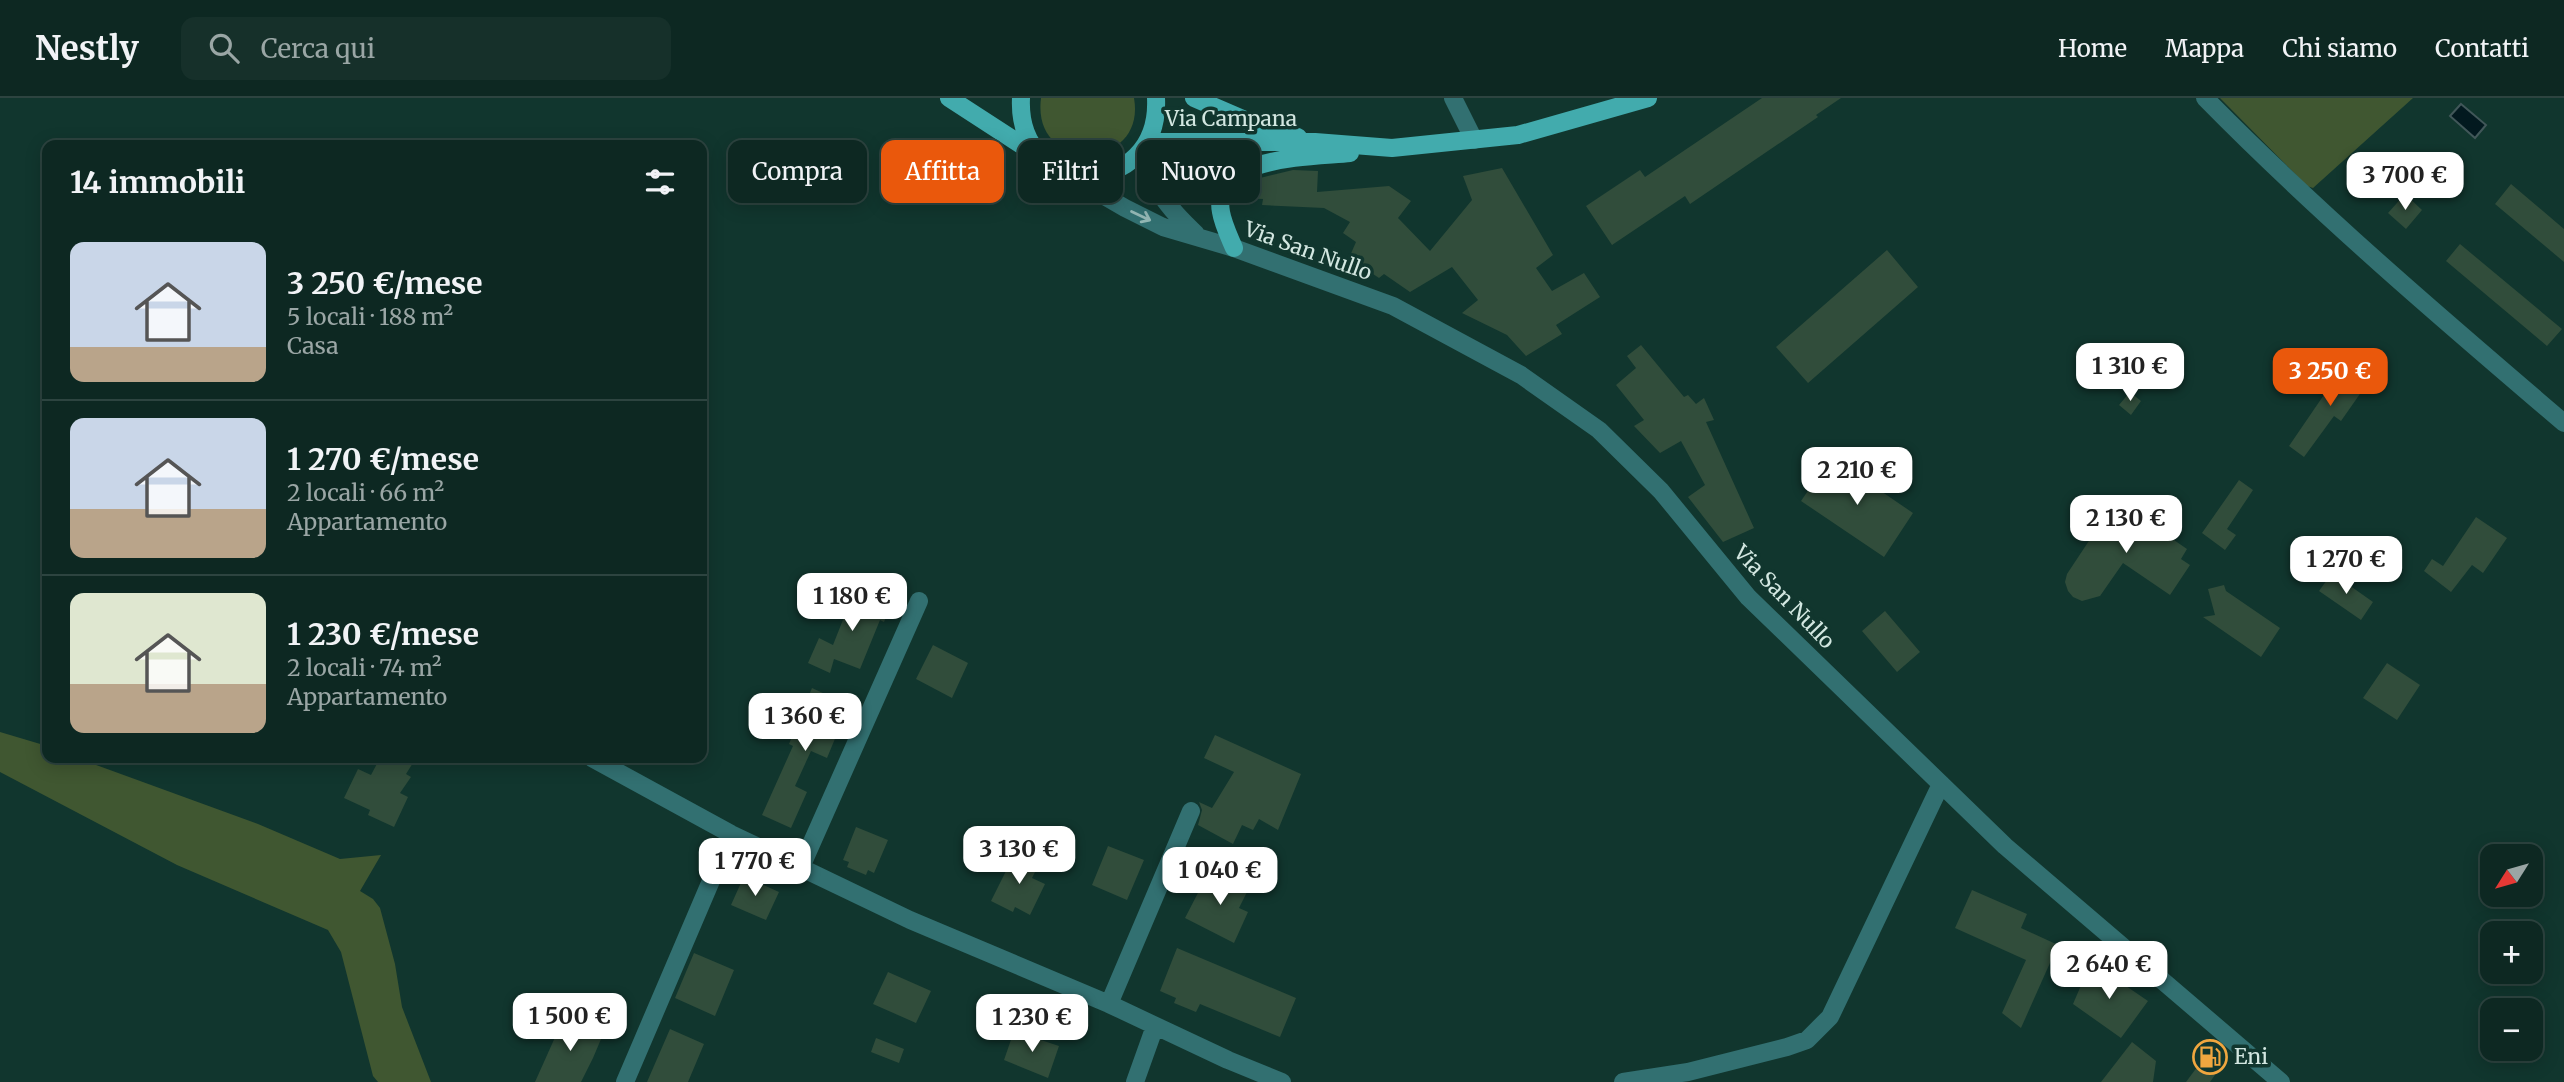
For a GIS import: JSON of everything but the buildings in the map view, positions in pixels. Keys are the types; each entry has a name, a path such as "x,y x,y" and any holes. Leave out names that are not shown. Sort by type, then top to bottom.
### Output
{"main road":[{"path":"948,98 1018,143"},
{"path":"1021,98 1021,112 1030,140"},
{"name":"Via Campana","path":"1147,140 1157,115 1156,98"},
{"name":"Via Campana","path":"1194,98 1252,123 1315,142"},
{"name":"Via Campana","path":"1260,143 1315,142 1392,148 1518,135 1648,98"},
{"path":"1234,248 1220,211 1221,195 1226,183 1250,166 1392,148"},
{"name":"Via Campana","path":"1123,166 1137,154"}],"street":[{"path":"1453,98 1474,140"},
{"path":"2205,98 2270,164 2394,278 2564,423"},
{"name":"Via San Nullo","path":"1117,203 1163,227 1234,248 1393,306 1521,375 1599,430 1661,491 1748,597 2005,846 2281,1082"},
{"name":"Via San Nullo","path":"1167,203 1177,217 1198,236"},
{"path":"801,867 919,601"},
{"path":"601,763 731,834 910,919 1282,1082"},
{"path":"1623,1082 1688,1072 1787,1047 1807,1040 1819,1029 1830,1017 1941,784"},
{"path":"1109,1004 1191,811"},
{"path":"625,1082 731,834"},
{"path":"1135,1082 1155,1026"}],"green space":[{"path":"1041,98 1134,98 1133,122 1123,141 1052,140 1043,123"},
{"path":"2220,98 2413,98 2313,188 2307,186"},
{"path":"0,732 42,745 42,763 91,763 258,824 340,859 381,855 360,891 373,899 380,908 395,964 402,1007 431,1082 378,1082 373,1076 341,952 328,930 177,865 0,772"}],"water":[{"path":"2461,104 2486,125 2475,138 2450,116"}],"place":[{"name":"Eni","path":"2210,1057"}]}
